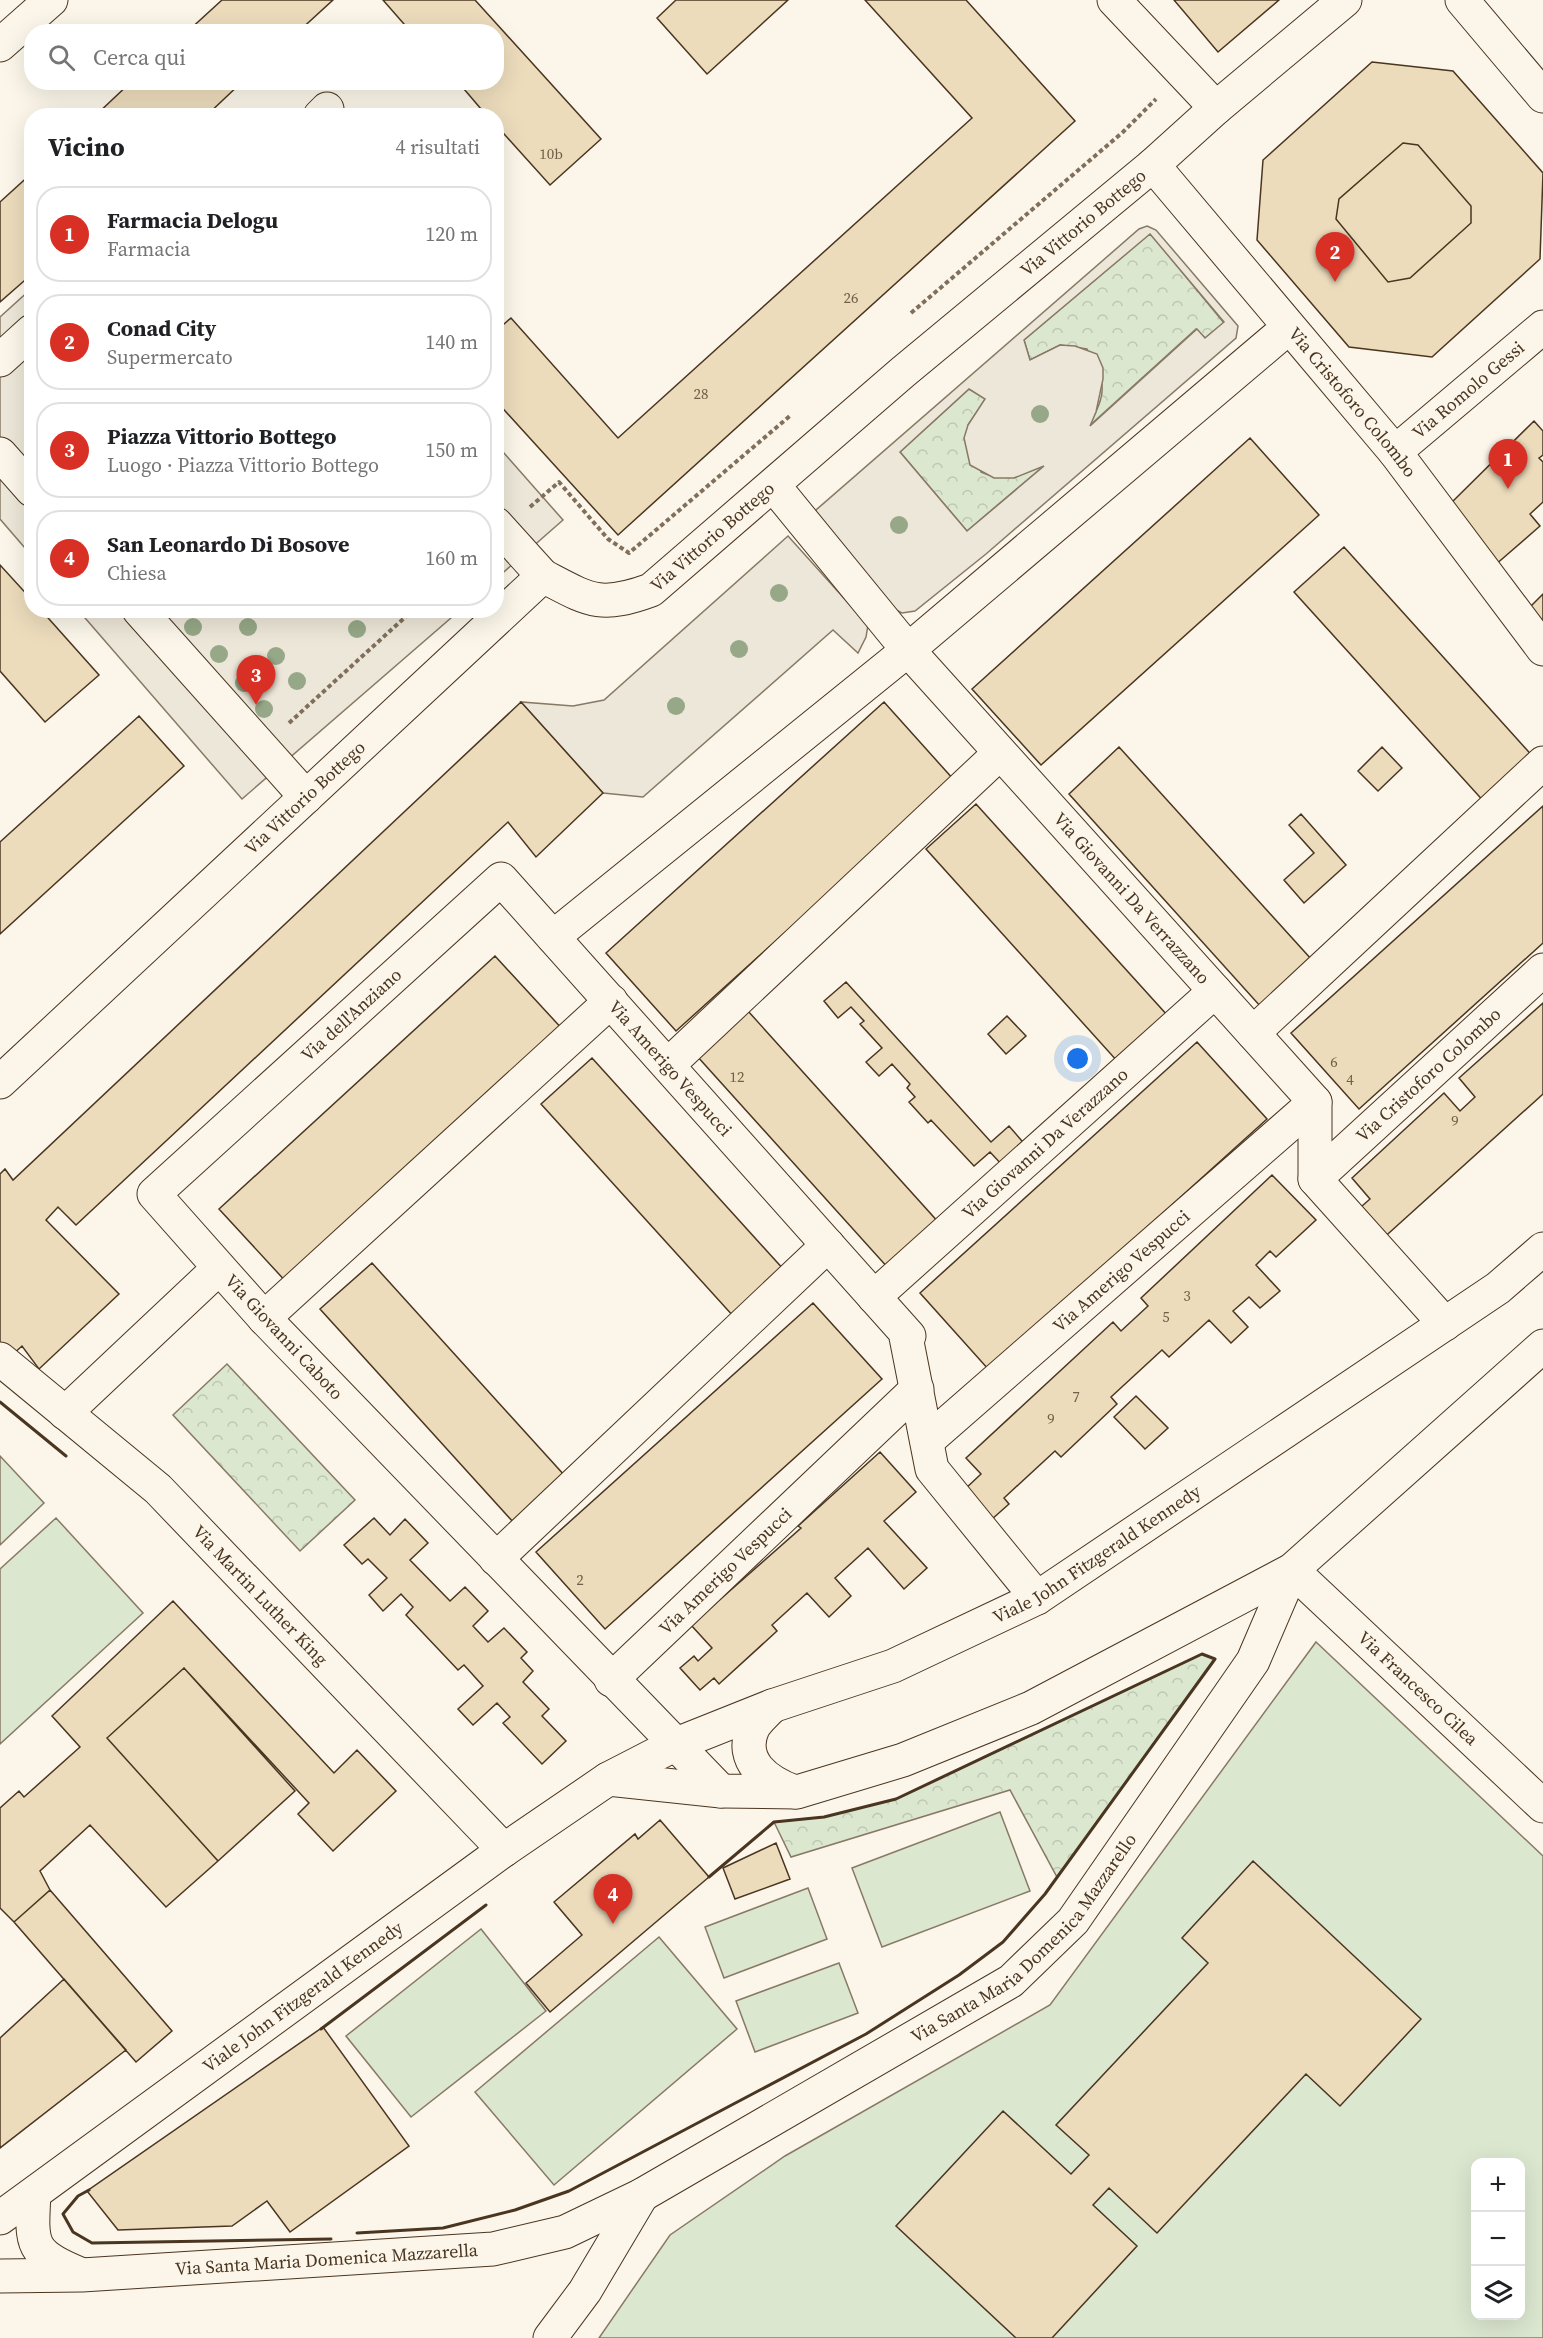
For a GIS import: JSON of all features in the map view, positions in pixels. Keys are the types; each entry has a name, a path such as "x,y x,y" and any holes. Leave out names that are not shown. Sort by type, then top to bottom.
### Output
{"street":[{"path":"0,45 51,0"},
{"path":"1114,0 1216,108"},
{"name":"Via Vittorio Bottego","path":"504,612 543,576 574,594 601,601 629,598 651,590 912,365 1345,0"},
{"path":"1462,0 1543,96"},
{"name":"Via Cristoforo Colombo","path":"1152,165 1395,453 1543,649"},
{"name":"Via Romolo Gessi","path":"1395,453 1543,327"},
{"path":"553,937 908,650 1288,328"},
{"path":"0,360 24,338"},
{"path":"0,454 24,481"},
{"name":"Via Giovanni Da Verrazzano","path":"774,486 908,650 1315,1102"},
{"path":"504,533 543,576"},
{"path":"146,618 306,797"},
{"name":"Via Vittorio Bottego","path":"0,1082 498,618"},
{"path":"668,1065 1000,753"},
{"path":"1253,1033 1543,763"},
{"name":"Via dell'Anziano","path":"219,1268 154,1194 501,879 611,1001"},
{"name":"Via Cristoforo Colombo","path":"1315,1179 1543,970"},
{"name":"Via Giovanni Da Verazzano","path":"874,1297 1215,991"},
{"name":"Via Amerigo Vespucci","path":"264,1318 611,1001 909,1336 906,1337 932,1469 1037,1598"},
{"path":"1315,1102 1315,1179 1445,1324"},
{"name":"Via Amerigo Vespucci","path":"927,1441 1315,1102"},
{"path":"496,1559 828,1245"},
{"name":"Viale John Fitzgerald Kennedy","path":"0,2218 504,1850 608,1779 674,1745 771,1706 893,1666 1037,1598 1498,1288 1543,1249"},
{"name":"Via Giovanni Caboto","path":"65,1413 219,1268 264,1318 611,1680 722,1791"},
{"path":"608,1779 722,1791 797,1792 903,1760 1031,1708 1292,1570 1543,1346"},
{"name":"Via Martin Luther King","path":"0,1359 158,1489 504,1850"},
{"name":"Via Amerigo Vespucci","path":"611,1680 917,1389"},
{"name":"Via Francesco Cilea","path":"1292,1570 1543,1806"},
{"name":"Via Santa Maria Domenica Mazzarello","path":"642,2195 1011,1981 1073,1921 1252,1661 1292,1570"},
{"path":"771,1706 754,1726 748,1744 752,1761 763,1776 797,1792"},
{"path":"34,2194 32,2233 38,2248 52,2262 82,2275"},
{"path":"550,2338 585,2291 642,2195"},
{"name":"Via Santa Maria Domenica Mazzarella","path":"0,2276 82,2275 493,2249 565,2232 642,2195"}],"green space":[{"path":"1150,233 1224,323 1205,338 1196,329 1088,427 1099,405 1102,388 1098,371 1087,349 1060,345 1030,360 1024,340"},
{"path":"969,389 986,398 968,425 981,472 1006,477 1022,474 1046,464 967,531 900,452"},
{"path":"227,1364 355,1500 300,1551 173,1415"},
{"path":"0,1456 44,1503 0,1545"},
{"path":"56,1518 143,1613 0,1744 0,1569"},
{"path":"1316,1642 1543,1856 1543,2338 599,2338 670,2235 785,2156 1050,2005"},
{"path":"1202,1654 1215,1659 1057,1877 1010,1790 791,1857 774,1822 824,1817 896,1799"},
{"path":"1000,1812 1030,1891 882,1947 852,1868"},
{"path":"808,1888 827,1939 724,1978 705,1927"},
{"path":"481,1929 546,2011 411,2117 346,2036"},
{"path":"659,1937 737,2029 554,2185 475,2092"},
{"path":"839,1963 858,2013 755,2052 736,2001"}],"shaded area":[{"path":"1147,226 1156,230 1238,326 1236,338 986,554 915,611 902,613 894,609 814,518 816,510 1139,229","holes":["1150,234 1224,322 1205,338 1197,329 1090,426 1096,412 1103,379 1103,368 1097,354 1075,346 1060,345 1030,360 1024,340","969,389 985,399 968,425 964,438 970,465 994,478 1014,478 1044,466 967,531 900,452"]},
{"path":"24,295 24,547 0,519 0,317"},
{"path":"504,453 563,520 504,572"},
{"path":"788,536 868,625 866,637 858,653 833,630 643,797 603,793 521,702 573,706 604,700"},
{"path":"85,618 451,618 242,799"}],"building":[{"path":"222,0 333,0 307,24 196,24"},
{"path":"383,0 475,0 497,24 404,24"},
{"path":"676,0 788,0 707,74 657,18"},
{"path":"865,0 966,0 1075,121 618,535 504,410 504,324 511,318 618,438 972,118"},
{"path":"1174,0 1279,0 1218,52"},
{"path":"504,32 601,139 550,185 504,134 504,108 480,108 465,90 504,90"},
{"path":"1372,62 1453,71 1543,173 1540,259 1432,357 1349,347 1257,240 1263,160"},
{"path":"123,90 234,90 214,108 103,108"},
{"path":"1403,143 1418,145 1471,206 1471,223 1410,278 1388,282 1336,219 1339,199"},
{"path":"24,180 24,281 0,302 0,202"},
{"path":"1534,421 1543,431 1543,455 1539,458 1543,462 1543,502 1530,514 1540,526 1494,566 1447,507"},
{"path":"1250,438 1319,515 1041,765 972,689"},
{"path":"1344,547 1536,760 1487,805 1294,592"},
{"path":"0,565 24,591 24,618 48,618 99,675 45,722 0,671"},
{"path":"1543,594 1543,627 1527,610"},
{"path":"521,702 603,793 536,857 508,822 76,1225 58,1207 46,1220 119,1294 39,1369 22,1346 10,1357 0,1346 0,1174 5,1169 13,1180"},
{"path":"884,702 954,780 676,1031 606,953"},
{"path":"139,716 184,766 0,934 0,842"},
{"path":"1119,747 1312,960 1261,1007 1069,794"},
{"path":"1382,747 1402,768 1378,791 1358,771"},
{"path":"976,804 1168,1016 1118,1062 926,849"},
{"path":"1543,806 1543,943 1359,1109 1291,1033"},
{"path":"1301,814 1346,865 1304,903 1284,880 1314,853 1289,825"},
{"path":"495,956 565,1032 289,1285 219,1209"},
{"path":"846,982 991,1142 1009,1126 1028,1148 1005,1168 990,1152 974,1166 931,1120 928,1123 909,1102 915,1097 907,1088 910,1084 892,1064 879,1076 866,1062 882,1048 860,1024 864,1021 851,1007 838,1018 824,1001"},
{"path":"1543,1003 1543,1094 1379,1242 1353,1214 1370,1199 1352,1178 1444,1093 1460,1111 1475,1097 1459,1078"},
{"path":"748,1011 940,1224 889,1269 697,1056"},
{"path":"1007,1016 1026,1036 1006,1054 988,1034"},
{"path":"1197,1042 1267,1119 989,1370 920,1293"},
{"path":"592,1058 785,1271 734,1317 541,1104"},
{"path":"1272,1175 1316,1220 1276,1257 1270,1251 1256,1265 1280,1291 1260,1308 1249,1297 1233,1311 1248,1327 1231,1343 1209,1320 1169,1357 1162,1350 1111,1397 1117,1404 1061,1457 1055,1451 1004,1498 1009,1504 991,1520 964,1490 981,1474 966,1458 1113,1322 1121,1331 1148,1306 1141,1298"},
{"path":"372,1263 565,1476 514,1523 320,1309"},
{"path":"813,1303 882,1379 605,1629 536,1552"},
{"path":"1136,1396 1168,1428 1145,1449 1114,1417"},
{"path":"880,1452 916,1492 884,1521 927,1568 904,1589 868,1548 835,1578 851,1596 829,1617 807,1593 772,1625 777,1631 719,1684 714,1678 700,1690 680,1668 694,1656 698,1661 712,1648 691,1625 801,1528 798,1526"},
{"path":"374,1518 390,1535 405,1519 428,1543 410,1560 450,1601 465,1587 488,1611 473,1626 488,1642 504,1628 527,1652 521,1658 533,1671 523,1682 549,1709 542,1716 566,1741 542,1764 503,1723 510,1717 497,1703 473,1725 458,1709 483,1686 464,1665 458,1670 406,1615 413,1607 401,1594 383,1611 369,1595 387,1578 368,1559 362,1564 344,1545"},
{"path":"173,1601 334,1773 357,1750 396,1791 333,1851 298,1814 309,1803 184,1668 107,1738 218,1861 166,1907 90,1825 40,1871 50,1890 14,1922 0,1908 0,1808 19,1791 24,1797 80,1747 52,1716"},
{"path":"184,1668 295,1791 218,1861 107,1738"},
{"path":"660,1820 709,1877 550,2012 526,1983 582,1935 554,1902 635,1834 638,1839"},
{"path":"776,1843 790,1879 735,1899 723,1868"},
{"path":"1253,1861 1421,2019 1340,2106 1306,2074 1157,2233 1109,2188 1093,2205 1137,2246 1052,2338 1016,2338 896,2226 1003,2111 1071,2174 1089,2155 1056,2125 1208,1963 1182,1938"},
{"path":"50,1890 172,2031 136,2062 14,1922"},
{"path":"64,1979 126,2050 0,2148 0,2038"},
{"path":"323,2027 409,2146 290,2232 267,2201 232,2226 118,2230 87,2191"}],"wall":[{"path":"0,1402 66,1456"},
{"path":"357,2233 443,2228 515,2210 569,2191 866,2034 959,1975 1003,1942 1045,1894 1215,1659 1202,1654 896,1799 824,1817 774,1822 709,1877"},
{"path":"321,2029 486,1905"},
{"path":"89,2190 78,2196 63,2214 73,2232 92,2243 331,2239"}],"place":[{"name":"Conad City","path":"1335,282"},
{"name":"Farmacia Delogu","path":"1508,489"},
{"name":"Piazza Vittorio Bottego","path":"256,705"},
{"name":"San Leonardo Di Bosove","path":"613,1924"}]}
